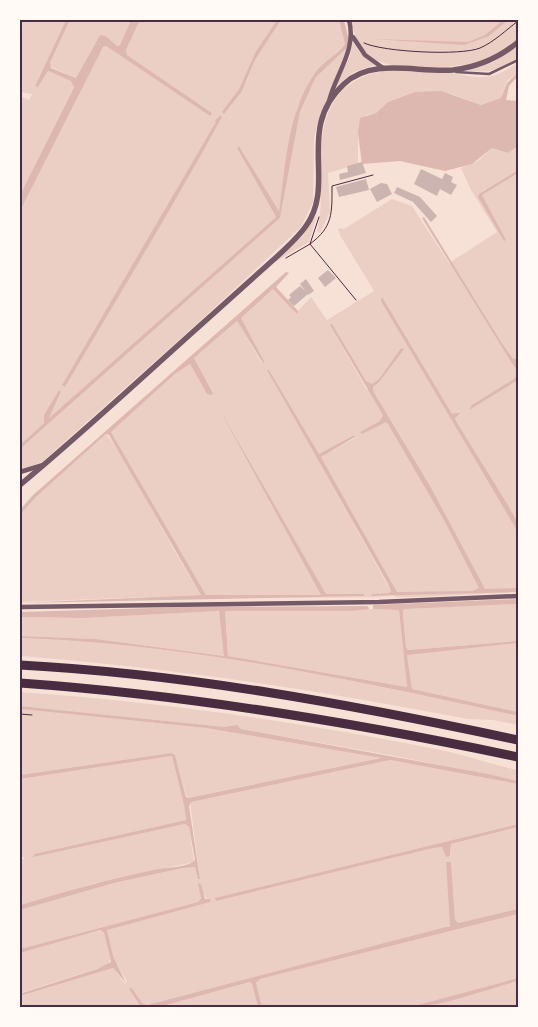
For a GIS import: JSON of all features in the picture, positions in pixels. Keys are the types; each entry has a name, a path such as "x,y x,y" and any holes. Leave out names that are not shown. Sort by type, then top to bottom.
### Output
{"highway":[{"path":"20,665 153,677 256,690 412,717 518,740"},
{"path":"20,683 99,688 253,707 409,734 518,757"}],"street":[{"path":"348,20 352,35 365,55 385,68"},
{"path":"20,485 254,277 304,229 314,213 317,201 317,138 321,120 334,84 350,49 352,35"},
{"path":"328,103 351,78 370,70 385,68 453,70 487,62 518,42"},
{"path":"20,472 43,465"},
{"path":"20,608 380,602 518,596"}],"lane":[{"path":"453,70 460,74 489,74 518,60"}],"path":[{"path":"352,35 379,48 465,51 489,43 518,20"},
{"path":"356,300 310,244 323,234 332,211 332,186 373,175"},
{"path":"20,714 32,715"}],"shaded area":[{"path":"20,20 66,20 35,86 38,87 48,71 71,81 74,86 20,195 20,96 29,100 32,94 20,92"},
{"path":"66,20 70,20 50,63 51,68 76,78 100,35 106,36 117,46 120,45 131,20 140,20 126,50 127,55 212,113 210,116 106,46 103,47 20,211 20,195 74,87 71,81 48,71 38,87 35,86"},
{"path":"70,20 131,20 120,45 117,46 106,36 100,35 76,78 49,66"},
{"path":"140,20 277,20 256,51 239,89 223,112 224,114 246,83 255,60 281,20 339,20 345,44 315,74 297,107 279,211 239,146 237,148 276,217 49,418 61,393 59,391 44,423 20,445 20,211 101,49 106,46 210,116 212,113 127,55 126,50","holes":["220,115 222,117 65,387 62,385 217,122 215,119"]},
{"path":"277,20 281,20 255,60 242,91 224,114 222,112 239,89 256,51"},
{"path":"339,20 344,20 349,41 347,48 316,77 300,112 280,218 20,449 20,445 44,423 44,415 59,390 61,392 49,418 276,217 237,148 239,146 279,211 293,122 306,89 315,73 345,44"},
{"path":"351,20 518,20 518,38 495,55 475,62 443,67 407,67 390,65 367,54 358,43"},
{"path":"503,20 508,20 489,36 464,45 373,39 468,42 485,35"},
{"path":"353,42 361,54 375,65 354,72 335,87 350,56"},
{"path":"518,45 518,57 506,65 487,71 466,70 492,63"},
{"path":"347,48 317,125 314,139 313,202 301,227 198,323 42,462 20,470 20,449 280,218 300,112 316,77"},
{"path":"518,63 518,72 507,81 501,98 481,105 451,94 415,92 388,102 376,113 366,115 358,133 358,164 328,173 330,212 320,233 317,231 321,201 321,155 324,125 329,111 338,96 350,84 379,72 412,69 485,77 498,74"},
{"path":"518,72 518,76 509,86 506,100 518,101 518,146 508,153 492,148 472,164 445,171 400,161 362,164 358,133 360,118 376,113 388,102 415,92 441,91 481,105 501,98 507,83"},
{"path":"220,115 222,117 184,185 65,387 62,385 216,122 215,120"},
{"path":"518,146 518,170 479,194 482,197 482,195 518,173 518,359 512,364 518,374 518,378 469,409 518,380 518,523 456,421 455,418 462,413 459,411 451,419 518,531 518,592 422,597 242,598 363,596 364,594 326,595 214,400 321,595 206,595 111,432 175,374 190,364 207,394 213,392 194,358 237,321 262,363 265,363 240,319 273,289 298,311 311,297 327,320 374,291 340,235 338,228 344,229 392,199 412,206 449,263 497,232 471,190 461,168 478,161 492,148 508,153","holes":["330,325 332,325 366,381 372,384 379,379 401,348 403,349 380,381 367,390","269,370 319,454 354,435 355,438 321,457 393,585 395,597 371,596 372,594 389,593 391,591"]},
{"path":"518,170 518,173 482,195 506,240 504,241 478,197 479,194"},
{"path":"317,214 309,242 275,262 304,234"},
{"path":"424,217 501,342 513,359 518,358 518,373 422,218"},
{"path":"286,272 289,273 276,287 298,311 297,314 273,289 241,318 265,363 263,363 237,321 194,358 213,393 211,395 207,394 190,364 175,374 111,432 206,595 321,595 214,400 326,594 364,594 364,596 20,603 201,595 109,435 106,434 36,497 20,515 20,510 32,496"},
{"path":"382,297 452,414 462,412 455,418 456,421 518,523 518,532 381,301"},
{"path":"332,324 366,381 372,384 379,379 401,348 404,349 380,381 373,387 373,391 430,486 485,589 518,588 518,592 371,596 372,594 389,593 391,591 267,370 269,370 319,454 354,435 355,437 321,457 397,592 473,591 479,588 444,520 388,424 386,422 362,434 360,432 380,421 383,415 330,325"},
{"path":"518,373 518,380 469,410 472,405 514,379"},
{"path":"106,434 120,452 201,595 20,602 20,515 36,497"},
{"path":"518,599 518,604 406,609 403,610 403,615 406,647 408,650 518,641 518,643 407,655 412,689 518,712 518,716 333,677 208,656 146,648 20,638 20,636 96,639 224,656 219,611 83,618 20,617 20,612 187,607 368,606 369,609 350,611 225,611 228,656 407,687 399,610 373,609 373,605"},
{"path":"518,604 518,641 408,650 406,647 403,610"},
{"path":"399,610 407,687 228,656 225,611"},
{"path":"219,612 225,656 96,639 20,636 20,617 83,618"},
{"path":"20,638 146,648 208,656 333,677 518,716 518,725 493,720 468,719 245,681 133,667 20,656"},
{"path":"518,643 518,712 412,689 407,654"},
{"path":"20,692 179,707 389,740 451,752 518,770 518,781 395,756 241,729 239,727 20,706"},
{"path":"20,706 225,727 237,725 241,729 488,774 518,781 518,784 390,760 191,802 189,806 200,879 198,879 195,867 183,868 114,883 20,910 20,905 53,895 159,869 187,865 195,860 189,827 185,824 33,857 34,854 186,820 172,756 20,779 20,775 171,753 175,755 186,797 188,798 381,758 206,728 20,709"},
{"path":"20,709 206,728 381,758 187,798 175,755 171,753 20,775"},
{"path":"172,756 186,820 34,854 33,856 185,824 189,827 194,862 96,883 20,905 20,860 24,859 20,857 20,779"},
{"path":"390,760 518,784 518,824 216,898 216,900 431,848 441,847 451,855 451,844 518,827 518,909 458,923 455,919 451,862 446,862 451,924 445,928 147,1005 143,1004 131,987 129,989 139,1004 137,1007 20,1007 20,996 113,968 125,984 127,981 116,963 107,940 108,928 209,902 203,893 198,902 20,949 20,910 114,883 183,868 195,867 198,879 200,879 190,802"},
{"path":"518,824 518,827 451,844 450,856 446,857 442,847 433,848 216,901 215,898"},
{"path":"446,862 451,862 455,919 458,923 518,909 518,914 260,979 256,983 262,1007 258,1007 250,982 159,1007 137,1007 139,1004 129,989 131,987 143,1004 147,1005 450,926"},
{"path":"198,883 201,884 205,899 210,899 210,902 107,930 113,956 126,983 113,968 20,996 22,993 97,969 111,962 104,933 100,930 20,953 20,949 198,902 201,898"},
{"path":"518,914 518,978 410,1007 262,1007 256,983 260,979"},
{"path":"98,930 104,933 110,959 108,965 20,993 20,953"},
{"path":"518,978 518,981 450,1001 410,1007"},
{"path":"518,981 518,1007 423,1007"},
{"path":"250,982 258,1007 159,1007"}],"building":[{"path":"362,162 366,173 340,180 339,174 348,172 347,166"},
{"path":"421,169 442,179 445,173 453,177 451,182 457,185 451,195 440,189 437,196 414,184"},
{"path":"366,179 369,190 339,197 336,187"},
{"path":"381,183 387,184 392,194 377,202 370,189"},
{"path":"397,187 420,197 437,216 431,222 413,202 394,193"},
{"path":"328,270 336,278 325,287 318,278"},
{"path":"306,279 314,291 308,295 300,284"},
{"path":"300,286 308,294 294,306 288,300 291,297 289,295"}]}
